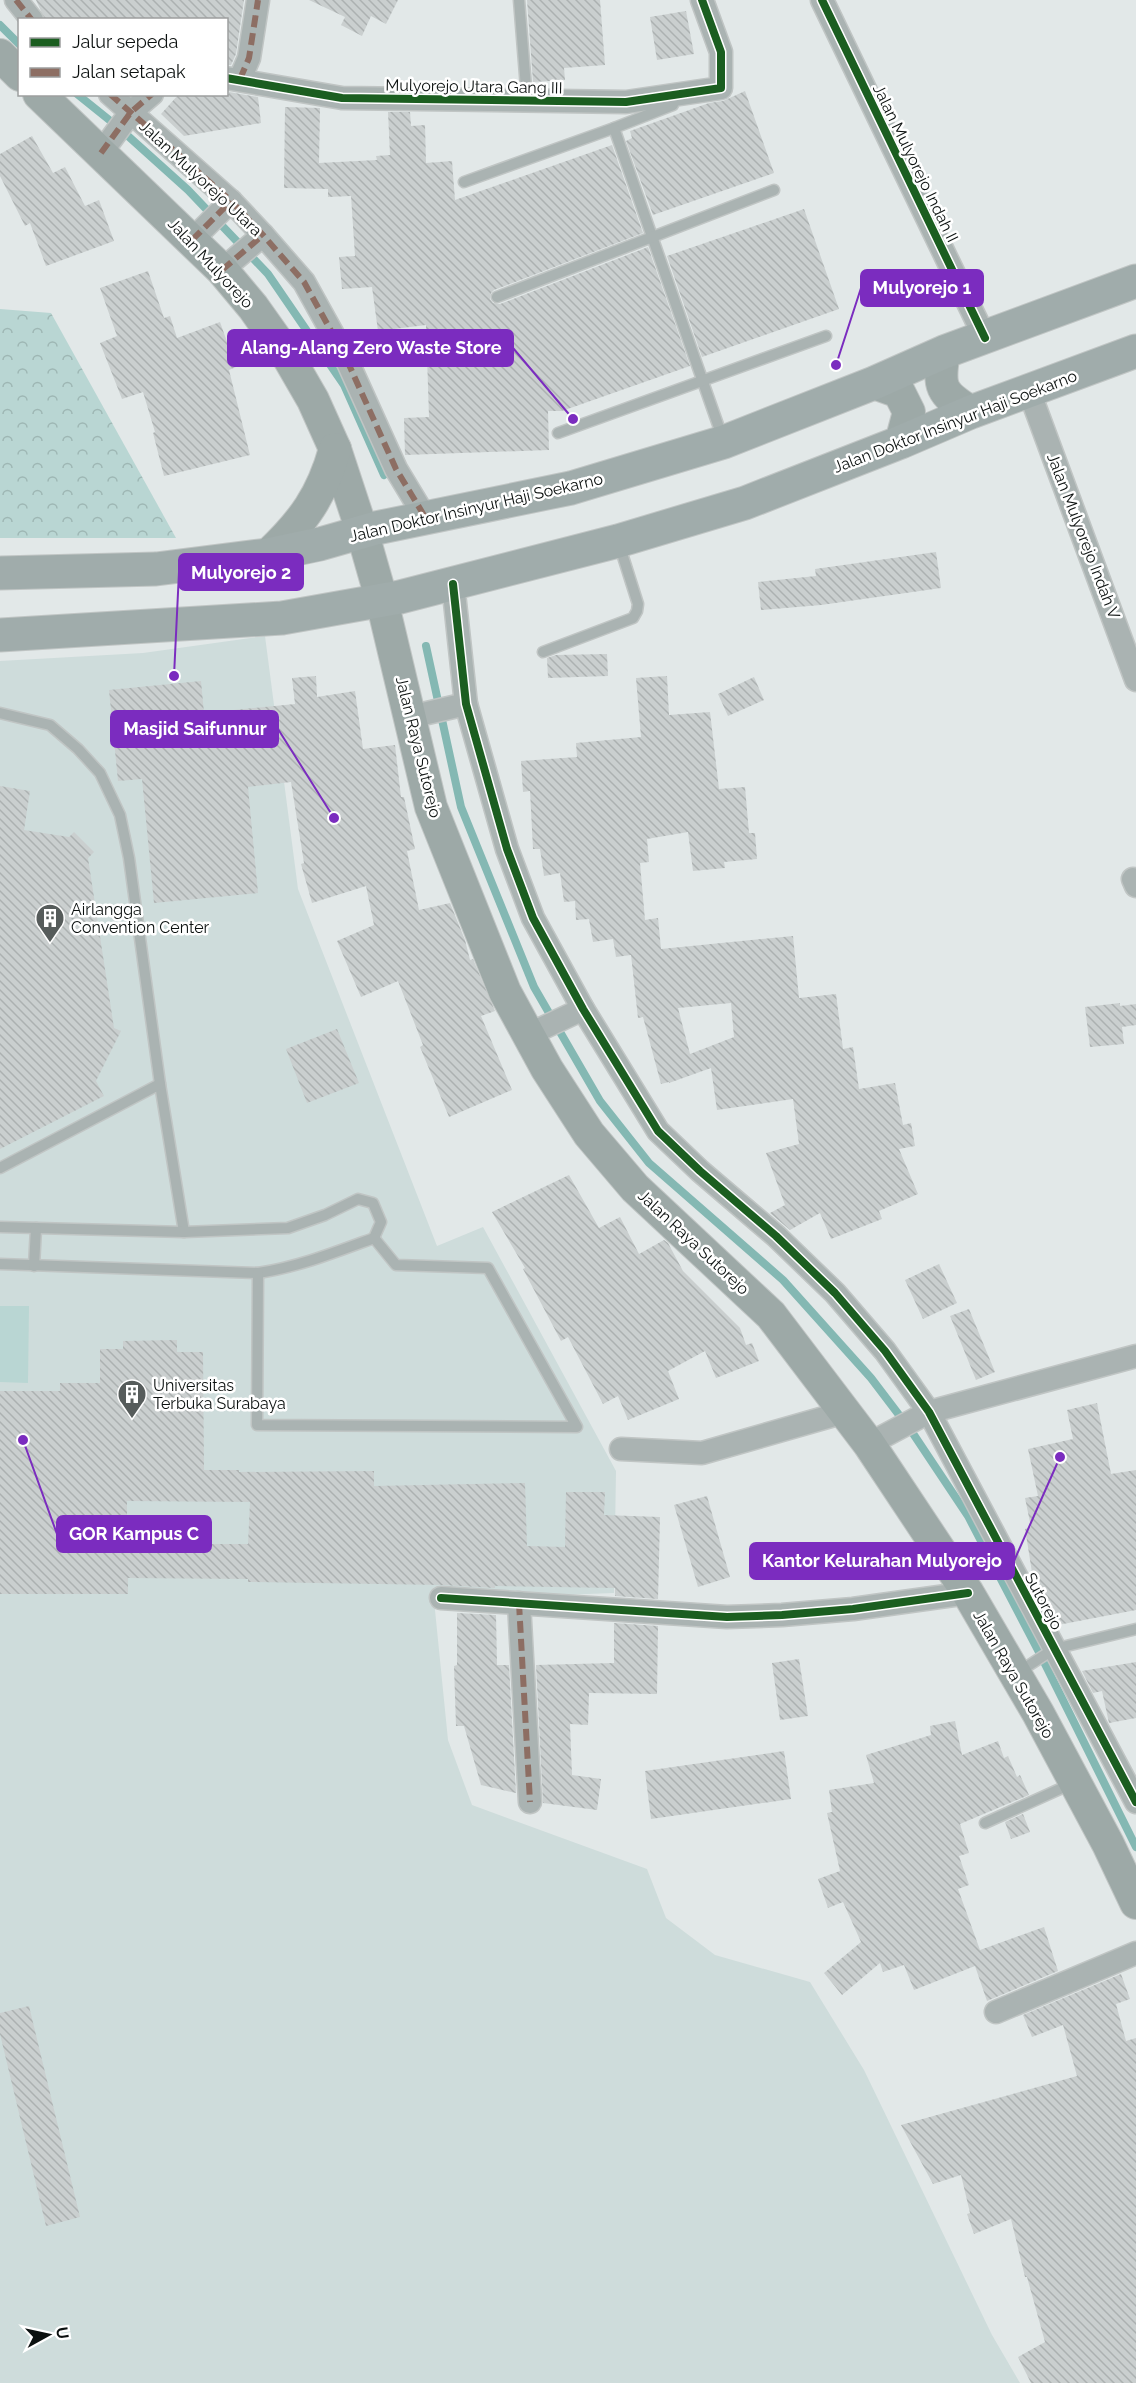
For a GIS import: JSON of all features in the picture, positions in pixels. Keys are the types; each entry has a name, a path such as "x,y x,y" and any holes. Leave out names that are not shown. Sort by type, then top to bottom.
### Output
{"main road":[{"path":"0,55 18,73"},
{"name":"Jalan Mulyorejo","path":"41,96 197,235 227,266 287,355 313,400 335,449 393,524"},
{"name":"Jalan Doktor Insinyur Haji Soekarno","path":"0,573 156,568 268,555 320,544 393,524 571,488 723,442 874,383 944,352 1136,282"},
{"name":"Jalan Doktor Insinyur Haji Soekarno","path":"0,635 282,618 391,599 445,586 745,503 971,412 1136,351"},
{"path":"944,352 940,376 947,397 971,412"},
{"path":"874,383 899,392 909,412 901,442"},
{"path":"268,555 294,530 310,510 328,474 335,449"},
{"name":"Jalan Raya Sutorejo","path":"393,524 391,599 416,715 431,807 505,992 535,1032 547,1069 588,1134 635,1188 771,1315 845,1412 877,1439 968,1593 1019,1672 1136,1903"}],"street":[{"path":"16,0 30,18"},
{"path":"233,79 249,58 258,0"},
{"name":"Mulyorejo Utara Gang III","path":"233,79 342,98 626,102 721,88 721,52 702,0"},
{"name":"Jalan Mulyorejo Indah II","path":"822,0 985,338"},
{"name":"Jalan Mulyorejo Utara","path":"111,96 127,118 226,206 257,241 304,282 345,356 396,469 393,524"},
{"path":"104,150 127,118 150,96"},
{"path":"197,235 226,206"},
{"path":"227,266 257,241"},
{"name":"Jalan Mulyorejo Indah V","path":"1029,392 1127,627 1136,680"},
{"name":"Sutorejo","path":"445,586 462,705 507,849 529,908 576,1013 658,1131 700,1171 777,1236 835,1293 885,1351 924,1414 1051,1651 1136,1802"},
{"path":"416,715 462,705"},
{"path":"535,1032 576,1013"},
{"path":"877,1439 924,1414 1136,1356"},
{"path":"621,1449 702,1452 845,1412"},
{"path":"441,1598 727,1617 782,1616 968,1593"},
{"path":"519,1604 530,1802"},
{"path":"996,2012 1136,1953"}],"lane":[{"path":"519,0 527,100"},
{"path":"464,182 673,105"},
{"path":"614,128 723,442"},
{"path":"497,297 774,190"},
{"path":"558,433 826,336"},
{"path":"543,652 633,618 637,612 636,598 618,540"},
{"path":"0,713 50,724 100,773 120,815 129,858 160,1084 184,1232"},
{"path":"0,1168 160,1084"},
{"path":"0,1227 184,1232 288,1228 325,1215 358,1199 373,1203 381,1222 374,1238 316,1260 258,1273 0,1264"},
{"path":"34,1266 36,1228"},
{"path":"258,1273 257,1425 577,1427 488,1268 396,1265 374,1238"},
{"path":"1019,1672 1051,1651 1136,1629"},
{"path":"985,1822 1076,1782"}],"shaded area":[{"path":"265,636 298,889 437,1246 483,1227 616,1471 614,1593 434,1600 448,1740 472,1805 647,1869 666,1918 715,1955 810,1982 864,2070 992,2335 1020,2383 0,2383 0,661 143,653"}],"green space":[{"path":"0,309 51,313 176,538 0,538"},
{"path":"0,1306 29,1306 28,1383 0,1382"}],"building":[{"path":"36,0 244,0 236,54 231,65 228,65 228,18 44,18"},
{"path":"309,0 398,0 386,24 371,16 362,36 341,25 345,17"},
{"path":"527,0 600,0 605,65 564,68 565,80 533,82"},
{"path":"686,11 694,54 657,60 650,17"},
{"path":"745,91 774,173 653,215 626,141 632,138 630,131 709,103 723,101"},
{"path":"229,92 258,97 261,123 184,136 161,114 177,96 228,96"},
{"path":"285,107 320,108 319,163 377,160 376,156 390,155 388,112 410,112 411,126 425,125 426,163 452,161 455,200 612,145 643,233 494,290 490,299 493,303 500,304 648,247 690,366 562,411 548,411 549,450 405,455 404,418 429,417 426,325 378,331 372,287 342,289 339,257 355,256 351,196 328,197 328,189 284,188"},
{"path":"32,136 53,173 65,167 85,206 99,200 114,241 46,266 30,223 25,226 0,176 0,154"},
{"path":"804,209 839,309 702,357 667,256"},
{"path":"148,271 164,318 170,316 177,338 220,322 236,367 229,370 250,455 164,476 153,433 155,432 143,392 122,399 100,343 117,336 100,288"},
{"path":"936,552 941,588 821,605 761,610 758,582 816,576 815,569"},
{"path":"607,654 608,676 548,678 547,658 556,655"},
{"path":"316,676 317,697 355,691 363,749 395,745 401,797 404,797 415,849 407,851 419,910 450,903 465,940 470,960 473,959 495,1011 481,1016 512,1090 449,1117 420,1047 423,1045 398,981 361,997 337,941 374,925 366,886 312,903 301,864 304,863 291,782 248,787 258,893 154,903 142,779 118,781 109,690 201,681 204,713 295,704 292,678"},
{"path":"667,676 669,715 710,712 719,789 745,787 749,833 755,833 757,859 724,862 725,868 693,871 688,832 647,839 649,862 640,863 645,920 658,918 661,949 793,936 799,998 836,994 843,1049 853,1047 859,1089 895,1083 903,1125 911,1123 915,1146 899,1149 918,1194 879,1211 882,1219 831,1239 820,1213 790,1230 770,1213 785,1205 766,1153 799,1144 793,1099 717,1110 711,1068 661,1084 643,1017 638,1018 631,955 616,957 613,939 593,942 589,919 576,920 575,901 564,902 560,873 544,876 540,849 533,849 530,791 523,792 521,761 577,757 576,743 641,737 636,678","holes":["731,1003 734,1037 690,1054 678,1008"]},
{"path":"754,677 764,700 728,716 718,694"},
{"name":"Airlangga Convention Center","path":"0,786 30,791 24,830 69,837 74,832 94,852 88,858 114,1028 121,1031 96,1081 104,1096 0,1149"},
{"path":"1120,1003 1120,1006 1136,1004 1136,1025 1122,1027 1124,1044 1090,1047 1085,1007"},
{"path":"337,1029 359,1083 307,1103 286,1049"},
{"path":"569,1175 599,1228 620,1217 639,1254 664,1240 668,1243 683,1271 740,1328 746,1345 752,1343 759,1361 716,1378 705,1351 668,1371 679,1399 628,1420 618,1396 603,1404 568,1337 561,1341 523,1269 525,1268 492,1212"},
{"path":"939,1264 957,1303 923,1319 905,1280"},
{"path":"969,1309 995,1372 976,1380 950,1316"},
{"path":"177,1340 177,1352 203,1352 204,1470 374,1471 374,1486 525,1483 527,1546 565,1547 566,1492 605,1492 604,1515 660,1517 658,1599 615,1596 615,1588 495,1586 495,1588 248,1582 248,1579 128,1578 128,1594 0,1594 0,1391 60,1391 60,1383 100,1383 100,1349 123,1349 123,1341","holes":["127,1501 250,1502 248,1544 127,1544"]},
{"path":"1097,1403 1111,1474 1136,1470 1136,1610 1058,1625 1039,1591 1037,1580 1033,1579 1025,1529 1031,1527 1025,1498 1038,1496 1028,1449 1073,1439 1067,1410"},
{"path":"707,1496 730,1577 698,1587 674,1505"},
{"path":"457,1613 496,1615 497,1665 509,1665 516,1793 481,1785 464,1726 456,1726 454,1666 457,1665"},
{"path":"614,1623 658,1626 657,1694 589,1693 588,1725 570,1724 572,1775 601,1779 597,1810 543,1803 536,1665 614,1663"},
{"path":"799,1659 808,1716 780,1720 772,1663"},
{"path":"1136,1662 1136,1718 1109,1723 1102,1691 1093,1693 1082,1671"},
{"path":"955,1721 962,1755 998,1741 1004,1758 1008,1756 1017,1777 1020,1775 1029,1795 960,1824 969,1853 959,1856 969,1885 958,1889 980,1950 1044,1927 1058,1971 987,2001 975,1966 914,1990 904,1965 883,1972 880,1963 842,1995 824,1973 861,1942 843,1902 828,1908 818,1879 840,1871 827,1813 832,1812 829,1790 874,1783 866,1755 931,1735 930,1726"},
{"path":"784,1751 791,1799 651,1819 645,1771"},
{"path":"1023,1814 1030,1832 1011,1839 1005,1822"},
{"path":"1121,1974 1130,1999 1116,2004 1126,2041 1136,2038 1136,2383 1031,2383 1018,2357 1045,2342 1027,2277 1025,2277 1011,2219 974,2234 967,2214 970,2213 961,2175 933,2184 901,2125 1077,2076 1063,2025 1032,2037 1023,2015"},
{"path":"29,2006 80,2217 46,2226 0,2034 0,2013"}],"waterway":[{"path":"0,25 18,43"},
{"path":"79,96 188,190 268,274 344,385 384,475"},
{"path":"426,646 461,807 534,987 600,1101 649,1163 783,1280 871,1378 912,1432 968,1516 1136,1847"}],"marked path":[{"path":"16,0 30,18"},
{"path":"240,79 249,58 258,0"},
{"path":"112,96 231,201 304,282 345,356 396,469 425,517"},
{"path":"101,153 131,112 150,96"},
{"path":"192,240 231,201"},
{"path":"222,270 263,235"},
{"path":"519,1603 530,1802"}],"cycle path":[{"path":"228,78 342,98 626,102 721,88 721,52 702,0"},
{"path":"822,0 985,338"},
{"path":"453,584 466,704 507,849 533,918 583,1009 658,1131 700,1171 776,1236 835,1293 885,1351 929,1412 1136,1802"},
{"path":"441,1598 727,1617 853,1609 968,1593"}],"place":[{"name":"Mulyorejo 1","path":"836,365"},
{"name":"Alang-Alang Zero Waste Store","path":"573,419"},
{"name":"Mulyorejo 2","path":"174,676"},
{"name":"Masjid Saifunnur","path":"334,818"},
{"name":"Airlangga Convention Center","path":"50,944"},
{"name":"Universitas Terbuka Surabaya","path":"132,1420"},
{"name":"GOR Kampus C","path":"23,1440"},
{"name":"Kantor Kelurahan Mulyorejo","path":"1060,1457"}]}
